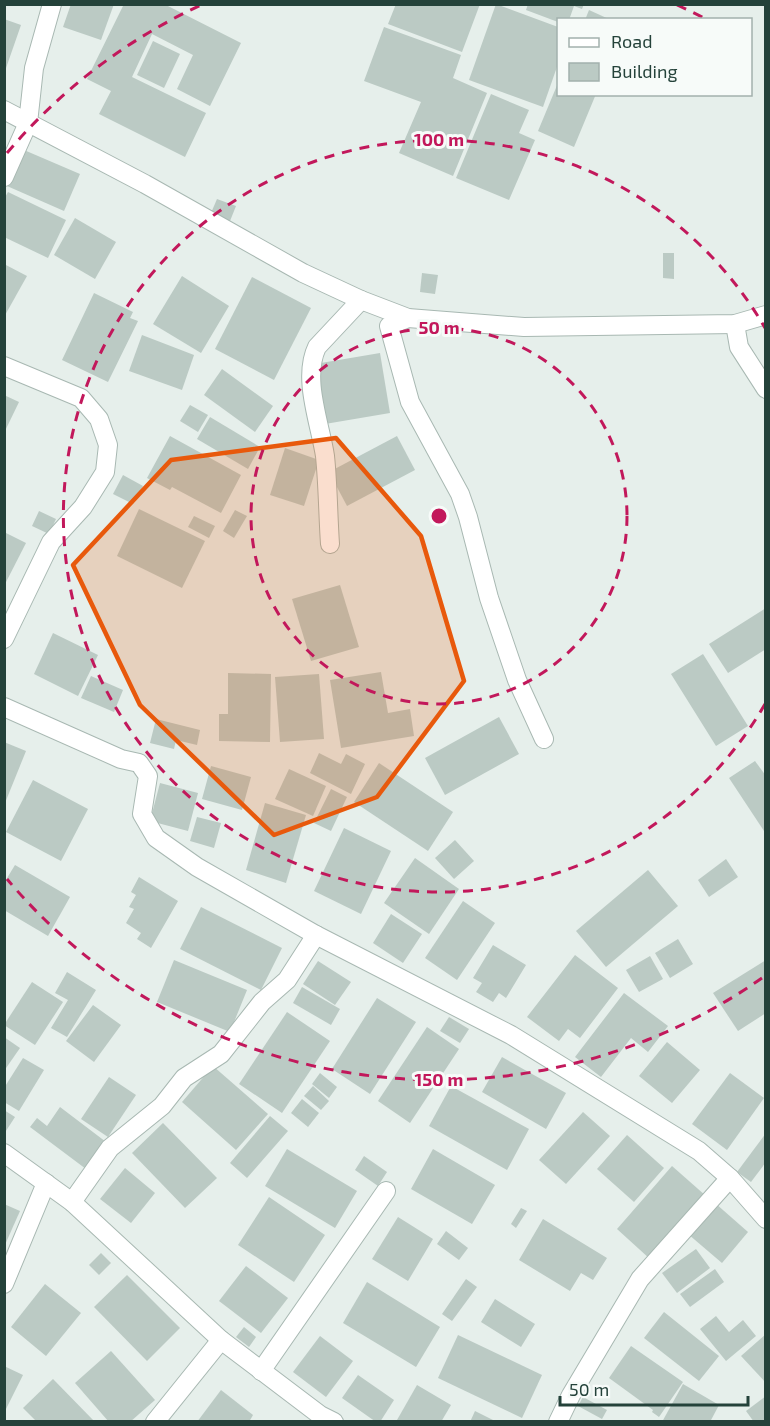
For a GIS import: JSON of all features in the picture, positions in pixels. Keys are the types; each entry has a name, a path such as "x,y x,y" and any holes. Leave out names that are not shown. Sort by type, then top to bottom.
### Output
{"street":[{"path":"4,177 28,123 34,68 52,4"},
{"path":"4,110 145,184 303,273 361,300 408,318 524,327 735,324 765,315"},
{"path":"330,544 325,457 310,378 313,356 317,347 361,300"},
{"path":"408,318 389,326 410,402 460,494 489,598 517,680 544,739"},
{"path":"735,324 739,347 765,389"},
{"path":"4,366 81,398 99,419 108,445 105,472 83,507 51,542 4,639"},
{"path":"4,706 121,759 139,764 148,776 142,814 156,838 197,867 316,935 511,1035 699,1151 730,1178 765,1219"},
{"path":"72,1202 110,1148 162,1106 184,1078 221,1054 262,1002 287,980 316,935"},
{"path":"4,1153 72,1202 221,1340 334,1422"},
{"path":"558,1422 571,1395 640,1279 730,1178"},
{"path":"4,1284 46,1183"},
{"path":"261,1371 386,1191"},
{"path":"154,1422 221,1340"}],"highlighted area":[{"path":"336,438 421,536 464,681 377,797 274,835 140,705 73,565 171,460"}],"building":[{"path":"71,4 114,4 101,40 63,27"},
{"path":"124,4 164,4 241,43 210,106 177,89 193,55 152,34 132,77 206,113 185,157 99,114 111,91 87,79"},
{"path":"396,4 480,4 462,52 388,24"},
{"path":"496,4 557,27 557,67 543,107 469,80"},
{"path":"528,4 584,4 582,9 574,6 570,18 557,18 557,22 526,10"},
{"path":"589,10 607,18 586,18"},
{"path":"4,19 21,25 5,71 4,71"},
{"path":"384,27 461,55 453,78 487,93 453,176 399,153 421,102 364,81"},
{"path":"153,41 180,54 164,88 137,75"},
{"path":"557,85 557,96 595,96 574,147 538,131"},
{"path":"491,94 529,110 519,133 535,140 509,200 456,178"},
{"path":"24,150 80,174 64,211 7,186"},
{"path":"8,192 66,220 48,258 4,237 4,199"},
{"path":"217,199 236,206 230,221 211,213"},
{"path":"75,218 116,242 95,279 54,255"},
{"path":"663,253 674,253 674,279 663,278"},
{"path":"4,264 27,276 4,317"},
{"path":"422,273 438,275 435,294 420,292"},
{"path":"182,276 229,306 201,353 153,324"},
{"path":"252,277 311,308 274,380 215,349"},
{"path":"94,293 133,312 130,318 138,321 108,382 62,360"},
{"path":"142,335 194,355 182,390 129,371"},
{"path":"380,353 390,413 325,424 315,364"},
{"path":"222,369 273,406 255,432 204,395"},
{"path":"4,395 19,402 4,433"},
{"path":"190,405 208,415 198,432 180,421"},
{"path":"210,417 260,447 248,469 197,439"},
{"path":"170,436 241,475 221,513 172,487 170,490 147,478"},
{"path":"397,436 415,470 347,506 329,472"},
{"path":"285,448 319,460 304,506 270,495"},
{"path":"123,475 143,486 133,504 113,494"},
{"path":"139,509 205,541 182,588 117,556"},
{"path":"235,510 247,516 234,538 223,531"},
{"path":"39,511 56,519 49,534 32,526"},
{"path":"194,516 215,526 209,538 188,527"},
{"path":"4,532 26,543 4,586"},
{"path":"340,585 359,647 311,661 292,599"},
{"path":"766,608 766,649 728,673 709,644"},
{"path":"53,633 98,655 78,696 34,674"},
{"path":"703,654 748,726 716,746 671,674"},
{"path":"381,672 388,713 410,709 414,736 341,748 330,680"},
{"path":"228,673 271,674 270,742 219,741 219,714 228,714"},
{"path":"319,674 324,739 280,742 275,677"},
{"path":"91,676 123,690 114,712 81,698"},
{"path":"499,717 519,754 445,795 425,758"},
{"path":"156,719 200,730 197,745 176,740 174,749 150,743"},
{"path":"4,742 26,751 5,803 4,803"},
{"path":"319,753 341,764 346,754 365,764 351,794 310,773"},
{"path":"755,761 766,776 766,834 729,778"},
{"path":"379,763 453,812 428,851 354,802"},
{"path":"211,766 251,777 242,810 202,799"},
{"path":"289,769 326,786 313,816 275,799"},
{"path":"33,780 88,809 61,861 6,832"},
{"path":"160,783 198,793 188,831 150,821"},
{"path":"331,789 347,797 331,831 314,823"},
{"path":"265,803 306,815 286,883 246,870"},
{"path":"197,817 221,823 214,848 190,841"},
{"path":"344,828 391,851 361,914 314,891"},
{"path":"455,840 474,861 454,879 435,858"},
{"path":"415,858 459,889 429,934 384,903"},
{"path":"726,859 738,877 709,897 698,880"},
{"path":"15,865 70,897 48,936 4,910 4,883"},
{"path":"648,870 678,906 606,967 576,931"},
{"path":"139,877 178,901 151,948 137,939 141,933 126,923 134,909 129,907 136,895 131,892"},
{"path":"463,901 495,923 457,980 425,958"},
{"path":"201,907 282,948 261,990 180,949"},
{"path":"391,914 422,934 403,963 373,943"},
{"path":"678,939 693,964 670,978 655,953"},
{"path":"493,945 526,965 506,998 499,993 493,1002 476,992 482,983 473,978"},
{"path":"575,955 618,988 580,1038 568,1029 559,1041 527,1017"},
{"path":"650,956 663,979 639,992 626,970"},
{"path":"174,960 247,990 230,1032 157,1002"},
{"path":"766,960 766,1013 738,1031 713,993"},
{"path":"318,961 351,982 335,1005 303,984"},
{"path":"67,972 96,990 67,1037 51,1028 68,1000 55,993"},
{"path":"32,982 63,1002 35,1045 4,1025"},
{"path":"302,987 340,1009 331,1025 293,1003"},
{"path":"624,993 668,1026 648,1052 631,1038 601,1077 575,1057"},
{"path":"377,998 416,1022 370,1094 332,1069"},
{"path":"93,1005 121,1025 94,1062 66,1041"},
{"path":"287,1012 330,1041 282,1113 239,1084"},
{"path":"449,1017 469,1029 460,1043 440,1031"},
{"path":"427,1027 459,1049 410,1123 378,1101"},
{"path":"4,1037 20,1048 4,1071"},
{"path":"667,1042 700,1070 672,1103 639,1076"},
{"path":"502,1057 566,1093 546,1129 482,1092"},
{"path":"23,1058 44,1070 19,1111 4,1102 4,1088"},
{"path":"213,1066 268,1114 236,1150 182,1102"},
{"path":"320,1073 337,1087 329,1098 312,1084"},
{"path":"730,1073 764,1098 727,1150 692,1124"},
{"path":"109,1077 136,1095 108,1137 81,1119"},
{"path":"313,1086 329,1101 321,1110 304,1096"},
{"path":"451,1086 529,1129 507,1170 429,1126"},
{"path":"302,1099 319,1113 308,1127 291,1113"},
{"path":"60,1107 110,1145 90,1172 30,1127 37,1118 47,1126"},
{"path":"4,1110 15,1117 4,1134"},
{"path":"583,1112 610,1136 566,1184 539,1160"},
{"path":"270,1116 288,1131 247,1178 230,1163"},
{"path":"163,1123 217,1178 185,1208 132,1153"},
{"path":"766,1133 766,1162 751,1182 737,1172"},
{"path":"627,1135 664,1168 634,1202 597,1169"},
{"path":"287,1149 357,1191 335,1228 265,1186"},
{"path":"433,1149 495,1185 472,1224 411,1189"},
{"path":"364,1156 387,1172 378,1186 355,1170"},
{"path":"672,1166 706,1196 650,1259 617,1229"},
{"path":"125,1168 155,1193 131,1223 100,1199"},
{"path":"269,1197 325,1235 294,1282 238,1245"},
{"path":"715,1203 748,1232 722,1263 688,1234"},
{"path":"4,1204 20,1211 4,1247"},
{"path":"521,1208 527,1211 516,1228 511,1224"},
{"path":"398,1217 433,1239 408,1281 372,1259"},
{"path":"543,1219 607,1258 593,1280 581,1273 570,1291 519,1260"},
{"path":"446,1231 468,1248 459,1260 437,1244"},
{"path":"696,1249 710,1268 677,1293 662,1273"},
{"path":"101,1253 111,1263 99,1275 89,1265"},
{"path":"246,1266 288,1298 261,1333 219,1301"},
{"path":"715,1269 724,1282 690,1307 680,1294"},
{"path":"127,1275 180,1328 147,1361 94,1307"},
{"path":"466,1279 477,1287 452,1321 442,1314"},
{"path":"367,1282 440,1327 416,1367 343,1323"},
{"path":"45,1284 81,1313 46,1356 11,1327"},
{"path":"495,1299 535,1324 521,1347 481,1322"},
{"path":"664,1312 719,1356 699,1381 644,1338"},
{"path":"716,1316 729,1332 743,1320 756,1336 726,1361 700,1329"},
{"path":"244,1327 256,1337 249,1347 236,1337"},
{"path":"766,1334 766,1383 741,1356"},
{"path":"458,1335 542,1375 522,1418 438,1378"},
{"path":"320,1336 353,1361 326,1397 293,1372"},
{"path":"631,1346 683,1382 659,1417 652,1412 653,1410 609,1378"},
{"path":"111,1351 155,1400 130,1422 109,1422 75,1383"},
{"path":"4,1366 23,1375 4,1413"},
{"path":"358,1375 394,1400 380,1422 376,1422 342,1398"},
{"path":"53,1379 95,1422 37,1422 23,1408"},
{"path":"683,1384 719,1405 710,1422 662,1422"},
{"path":"417,1385 451,1405 441,1422 399,1422 397,1420"},
{"path":"221,1390 253,1415 249,1422 197,1422"},
{"path":"766,1396 766,1422 754,1422 746,1411"},
{"path":"583,1397 607,1410 602,1419 578,1406"},
{"path":"475,1411 497,1422 470,1422"}]}
